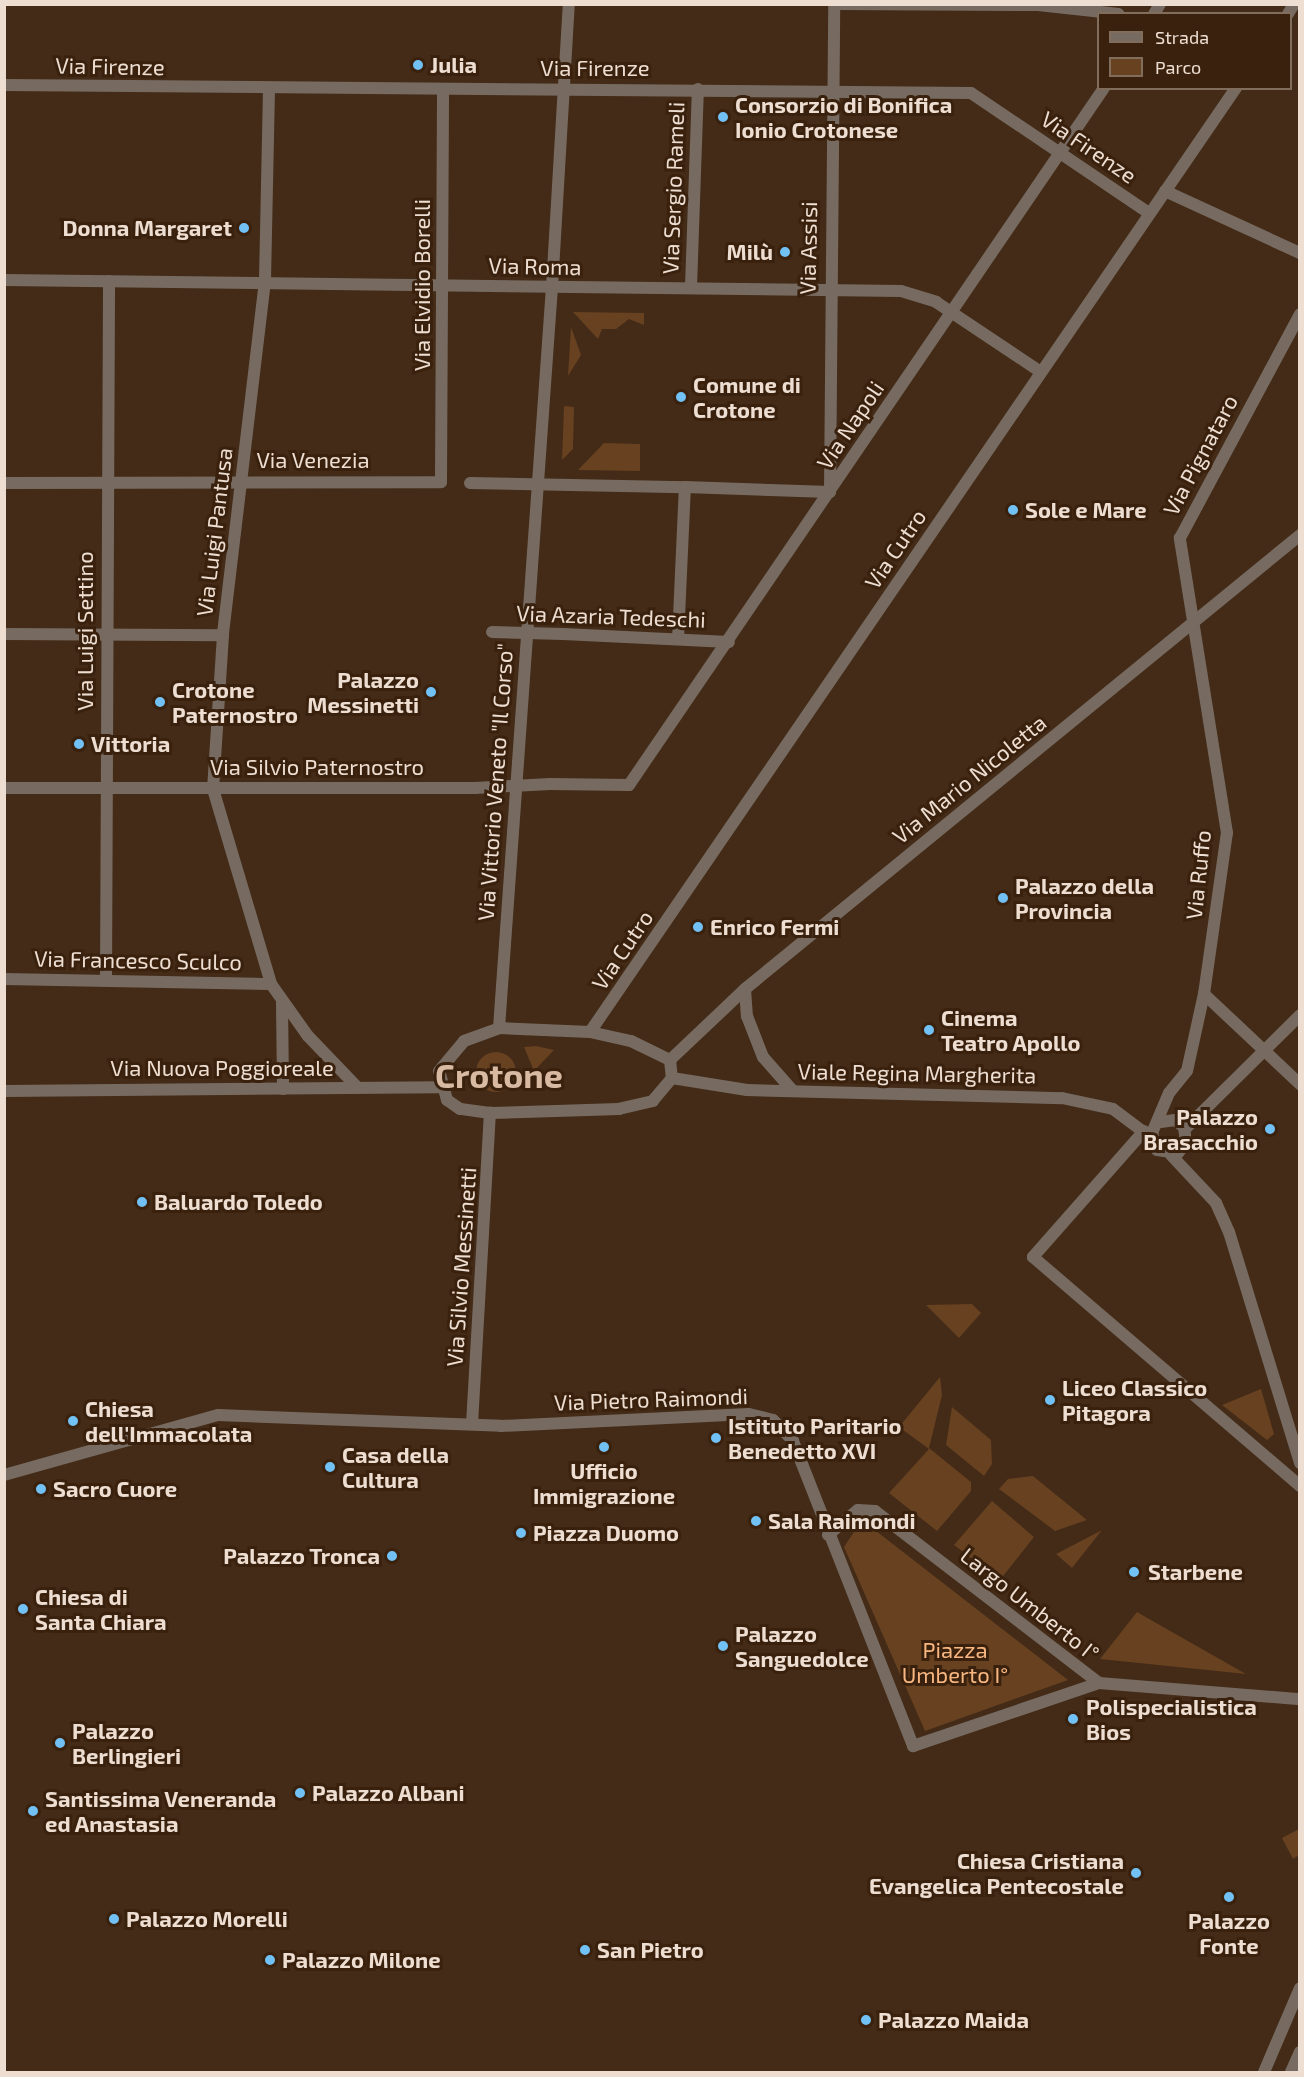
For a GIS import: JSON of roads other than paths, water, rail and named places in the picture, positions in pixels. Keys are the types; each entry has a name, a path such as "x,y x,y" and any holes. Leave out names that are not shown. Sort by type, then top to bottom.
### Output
{"street":[{"name":"Via Vittorio Veneto \"Il Corso\"","path":"499,1028 552,287 561,88 569,4"},
{"path":"834,5 1038,5 1101,12"},
{"name":"Via Assisi","path":"830,492 829,290 834,5"},
{"name":"Via Firenze","path":"4,85 269,89 561,88 971,93 1149,213"},
{"name":"Via Luigi Pantusa","path":"213,789 223,635 265,281 269,89"},
{"name":"Via Elvidio Borelli","path":"441,482 443,89"},
{"name":"Via Sergio Rameli","path":"691,287 698,89"},
{"name":"Via Napoli","path":"629,785 729,642 1103,90"},
{"name":"Via Cutro","path":"590,1032 1235,90"},
{"path":"1165,190 1299,253"},
{"name":"Via Roma","path":"4,280 265,281 901,291 952,312 1041,372"},
{"name":"Via Luigi Settino","path":"106,980 105,483 110,281"},
{"name":"Via Pignataro","path":"1190,625 1179,537 1299,314"},
{"name":"Via Venezia","path":"4,483 441,482"},
{"path":"470,483 830,492"},
{"path":"678,639 685,487"},
{"name":"Via Mario Nicoletta","path":"670,1060 745,989 1299,535"},
{"name":"Via Ruffo","path":"1161,1122 1169,1093 1186,1071 1204,994 1227,834 1190,625"},
{"name":"Via Azaria Tedeschi","path":"492,632 729,642"},
{"path":"4,634 223,635"},
{"name":"Via Silvio Paternostro","path":"4,788 475,788 550,784 629,785"},
{"path":"213,789 271,984 282,1003 358,1088"},
{"name":"Via Francesco Sculco","path":"4,979 271,984"},
{"path":"745,989 747,1017 763,1057 793,1091"},
{"path":"1204,994 1299,1084"},
{"path":"282,1003 283,1089"},
{"path":"1171,1155 1185,1146 1185,1130 1299,1015"},
{"path":"499,1028 590,1032 631,1041 670,1060 672,1078 653,1101 619,1109 490,1113 460,1108 440,1087 439,1071 464,1041 499,1028"},
{"name":"Viale Regina Margherita","path":"672,1078 793,1091 1062,1098 1113,1109 1148,1135"},
{"name":"Via Nuova Poggioreale","path":"4,1091 440,1087"},
{"name":"Via Silvio Messinetti","path":"472,1424 490,1113"},
{"path":"1185,1130 1175,1120 1161,1122 1034,1257 1299,1486"},
{"path":"1148,1135 1157,1150 1171,1155 1215,1203 1228,1232 1299,1463"},
{"name":"Via Pietro Raimondi","path":"4,1475 218,1414 472,1424 748,1414 773,1420 793,1441 828,1535"},
{"name":"Largo Umberto I°","path":"858,1510 875,1511 1099,1683 913,1746 828,1535 858,1510"},
{"path":"1099,1683 1299,1699"},
{"path":"1264,2073 1299,1988"},
{"path":"1291,2073 1299,2052"}],"place":[{"name":"Julia","path":"418,65"},
{"name":"Consorzio di Bonifica Ionio Crotonese","path":"723,117"},
{"name":"Donna Margaret","path":"244,228"},
{"name":"Milù","path":"785,252"},
{"name":"Comune di Crotone","path":"681,397"},
{"name":"Sole e Mare","path":"1013,510"},
{"name":"Palazzo Messinetti","path":"431,692"},
{"name":"Crotone Paternostro","path":"160,702"},
{"name":"Vittoria","path":"79,744"},
{"name":"Palazzo della Provincia","path":"1003,898"},
{"name":"Enrico Fermi","path":"698,927"},
{"name":"Cinema Teatro Apollo","path":"929,1030"},
{"name":"Palazzo Brasacchio","path":"1270,1129"},
{"name":"Baluardo Toledo","path":"142,1202"},
{"name":"Liceo Classico Pitagora","path":"1050,1400"},
{"name":"Chiesa dell'Immacolata","path":"73,1421"},
{"name":"Istituto Paritario Benedetto XVI","path":"716,1438"},
{"name":"Ufficio Immigrazione","path":"604,1447"},
{"name":"Casa della Cultura","path":"330,1467"},
{"name":"Sacro Cuore","path":"41,1489"},
{"name":"Sala Raimondi","path":"756,1521"},
{"name":"Piazza Duomo","path":"521,1533"},
{"name":"Palazzo Tronca","path":"392,1556"},
{"name":"Starbene","path":"1134,1572"},
{"name":"Chiesa di Santa Chiara","path":"23,1609"},
{"name":"Palazzo Sanguedolce","path":"723,1646"},
{"name":"Polispecialistica Bios","path":"1073,1719"},
{"name":"Palazzo Berlingieri","path":"60,1743"},
{"name":"Palazzo Albani","path":"300,1793"},
{"name":"Santissima Veneranda ed Anastasia","path":"33,1811"},
{"name":"Chiesa Cristiana Evangelica Pentecostale","path":"1136,1873"},
{"name":"Palazzo Fonte","path":"1229,1897"},
{"name":"Palazzo Morelli","path":"114,1919"},
{"name":"San Pietro","path":"585,1950"},
{"name":"Palazzo Milone","path":"270,1960"},
{"name":"Palazzo Maida","path":"866,2020"}],"district":[{"name":"Crotone","path":"499,1075"}],"park label":[{"name":"Piazza Umberto I°","path":"955,1662"}]}
